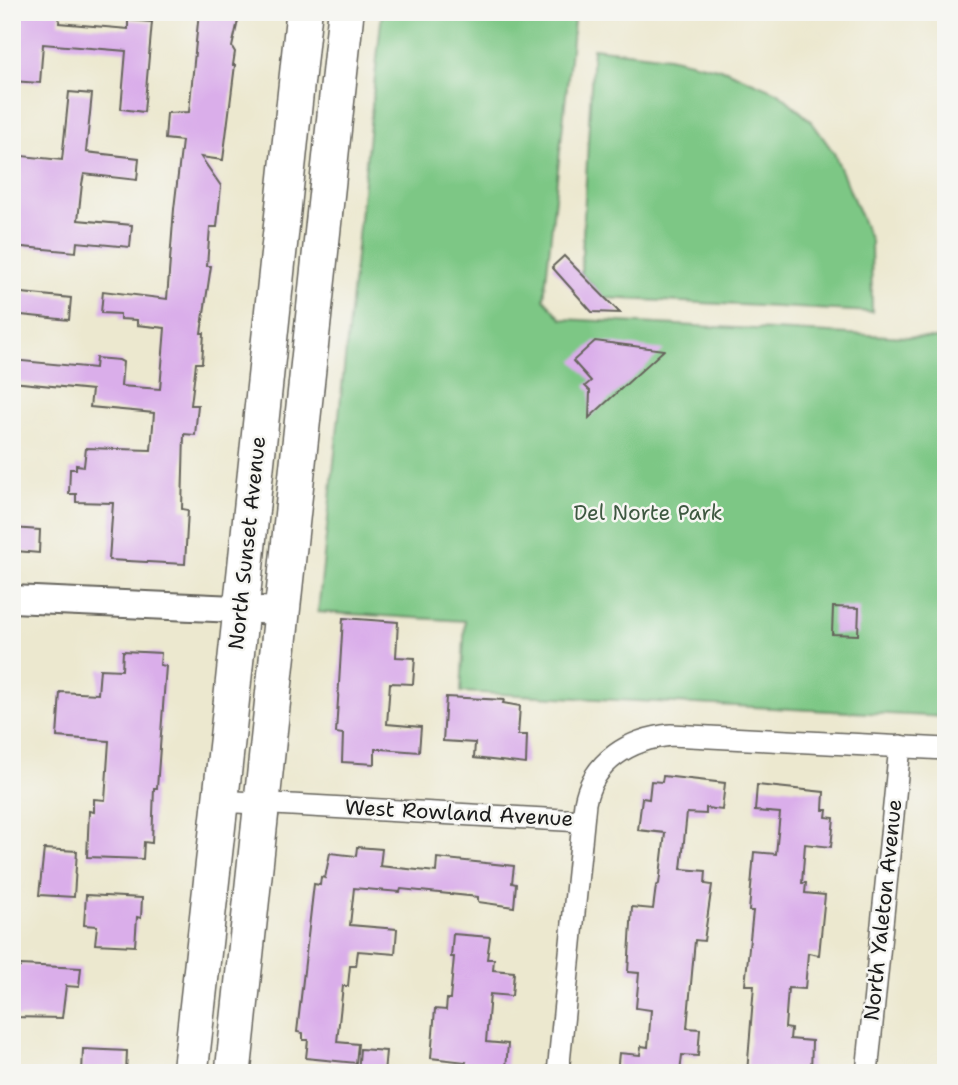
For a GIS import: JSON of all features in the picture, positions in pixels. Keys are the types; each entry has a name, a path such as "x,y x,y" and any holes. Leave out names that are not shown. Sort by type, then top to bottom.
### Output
{"main road":[{"name":"North Sunset Avenue","path":"190,1073 304,12"},
{"name":"North Sunset Avenue","path":"233,1073 346,12"}],"street":[{"path":"12,599 282,611"},
{"name":"West Rowland Avenue","path":"219,801 582,821 588,790 604,764 626,747 656,736 688,735 946,749"},
{"name":"North Yaleton Avenue","path":"867,1073 900,746"},
{"path":"558,1073 582,821"}],"green space":[{"name":"Del Norte Park","path":"382,12 575,12 544,299 562,319 946,339 946,717 461,692 465,621 318,612"},
{"path":"593,48 668,57 726,70 779,93 811,121 834,153 871,241 872,312 604,298 581,273"}],"building":[{"path":"12,12 60,12 59,23 128,29 128,20 152,22 144,112 121,109 126,51 43,44 40,83 12,81"},
{"path":"199,12 240,12 232,47 235,52 235,65 223,160 201,157 221,186 217,227 210,227 207,266 211,266 201,333 204,333 202,363 196,363 191,405 198,405 195,435 184,434 182,509 188,510 185,564 109,560 113,503 76,502 76,494 69,494 70,469 76,469 76,465 84,466 86,448 151,450 154,413 90,407 92,390 12,382 12,360 95,368 96,358 119,360 123,362 121,386 160,389 165,328 137,325 137,320 120,319 120,314 101,313 103,291 167,299 182,141 165,139 167,113 189,112"},
{"path":"69,92 92,94 86,152 139,158 137,180 84,174 78,220 132,225 130,247 77,242 76,252 12,246 12,155 62,160"},
{"path":"564,256 620,313 592,312 552,267"},
{"path":"12,292 71,298 69,320 12,314"},
{"path":"595,341 664,350 589,418 590,391 585,386 591,381 573,361"},
{"path":"12,528 40,530 39,553 12,549"},
{"path":"833,607 859,608 858,635 832,634"},
{"path":"343,618 398,622 396,657 415,658 413,684 390,683 387,724 421,727 419,752 375,749 375,764 342,762 343,734 336,733"},
{"path":"123,651 161,653 160,665 166,666 157,788 154,788 152,843 144,842 143,859 87,857 89,811 94,812 94,799 105,800 109,741 57,737 60,692 98,694 100,669 122,670"},
{"path":"446,697 504,700 503,703 520,706 518,735 527,735 526,764 474,758 475,743 443,741"},
{"path":"663,776 725,783 722,810 706,808 706,814 687,813 681,869 706,871 705,884 712,885 704,941 695,940 687,1028 700,1029 698,1056 682,1055 680,1073 617,1073 619,1053 640,1055 641,1046 648,1047 651,1010 636,1008 639,973 628,972 632,907 653,909 665,833 638,830 642,798 649,799 651,781 662,782"},
{"path":"757,785 824,792 823,810 827,810 826,817 834,818 831,847 805,844 802,883 806,883 805,893 825,895 819,955 808,953 805,989 788,988 785,1028 791,1029 790,1039 812,1041 811,1073 747,1073 754,985 745,985 753,911 749,911 754,852 776,854 780,813 755,811"},
{"path":"357,847 382,849 380,866 436,872 437,858 514,866 514,907 478,902 478,897 401,889 400,892 354,888 350,925 397,929 395,954 358,951 356,966 350,966 348,986 343,986 337,1042 358,1044 356,1063 306,1058 308,1040 303,1040 303,1033 297,1032 314,884 320,885 321,877 325,878 330,853 356,856"},
{"path":"44,849 77,851 74,897 39,895"},
{"path":"86,895 142,898 141,918 137,917 135,946 95,944 97,926 84,925"},
{"path":"453,934 490,937 487,959 494,959 493,970 514,972 512,996 490,994 486,1042 508,1044 506,1068 465,1065 466,1062 431,1058 435,1009 446,1010 447,999 450,999"},
{"path":"13,966 81,968 79,987 66,986 62,1018 12,1017"},
{"path":"83,1049 127,1051 126,1073 82,1073"},
{"path":"360,1049 386,1051 384,1073 358,1073"}]}
